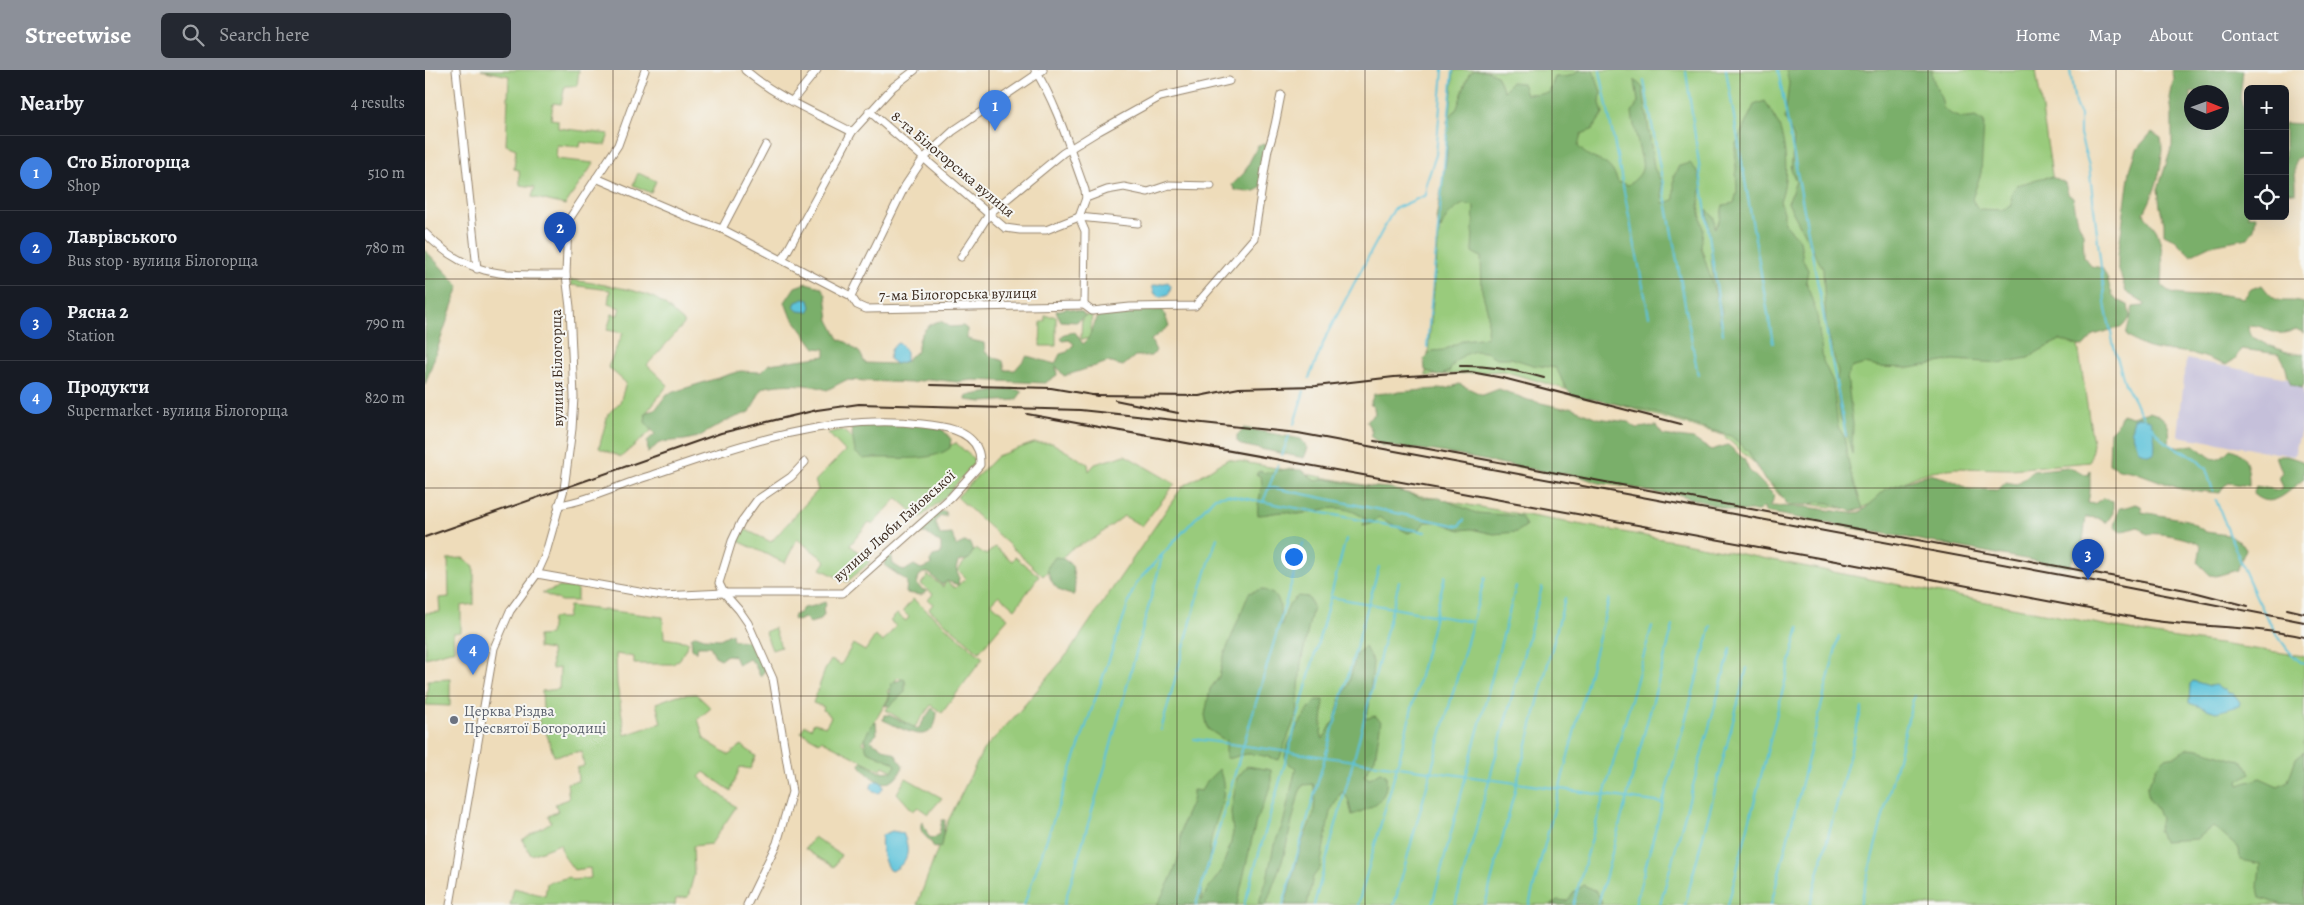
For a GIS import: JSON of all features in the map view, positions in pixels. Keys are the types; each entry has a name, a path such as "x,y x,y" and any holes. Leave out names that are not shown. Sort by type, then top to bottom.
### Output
{"street":[{"path":"456,70 477,269"},
{"name":"вулиця Білогорща","path":"450,905 495,648 510,611 537,574 545,556 569,461 574,397 570,307 566,275 568,221 618,145 645,70"},
{"path":"745,70 757,80 791,101 852,132"},
{"path":"791,101 817,70"},
{"path":"783,259 852,132 893,87 915,70"},
{"path":"851,296 905,186 923,159 953,131 1038,71 1071,149 1086,198 1079,217 1085,231 1084,305"},
{"path":"961,257 990,213 1071,149 1099,130 1160,98 1229,80"},
{"name":"7-ма Білогорська вулиця","path":"596,178 691,218 722,228 851,296 857,305 866,309 1084,305 1092,311 1130,307 1195,306 1254,238 1258,224 1261,189 1268,150 1273,137 1273,125 1281,94"},
{"name":"8-та Білогорська вулиця","path":"869,112 990,213 1005,228 1046,230 1079,217"},
{"path":"722,228 766,145"},
{"path":"1086,198 1107,190 1124,188 1148,192 1169,185 1211,186"},
{"path":"1079,217 1138,223"},
{"path":"425,233 452,257 477,269 492,273 520,275 566,275"},
{"name":"вулиця Люби Гайовської","path":"537,574 661,596 843,593 951,497 980,465 978,449 971,440 946,427 902,421 868,422 781,435 735,446 558,505"},
{"path":"747,905 777,843 792,792 773,679 748,623 724,594 719,583 732,541 741,522 757,500 791,477 805,462"}],"shaded area":[{"path":"2186,359 2303,381 2304,419 2294,456 2178,436"}],"green space":[{"path":"481,70 579,70 577,86 565,86 561,104 553,103 551,119 558,120 558,128 609,134 605,145 581,142 580,147 557,145 556,159 594,163 565,205 532,197 535,187 520,185 519,170 514,169 516,149 506,145 509,76"},
{"path":"1454,70 2036,70 2093,444 2090,462 2011,469 1956,468 1932,471 1914,477 1891,489 1871,504 1856,510 1830,507 1785,501 1773,488 1759,467 1723,435 1503,371 1426,376"},
{"path":"1475,70 1485,70 1497,75 1504,91 1511,82 1522,83 1526,94 1549,93 1555,77 1565,77 1579,70 1593,70 1601,92 1600,103 1603,114 1592,130 1581,134 1578,146 1590,156 1610,167 1618,182 1628,185 1639,175 1642,167 1632,112 1638,102 1635,80 1643,88 1654,168 1661,181 1663,203 1674,200 1674,176 1679,166 1690,163 1698,172 1702,183 1699,206 1703,230 1701,247 1718,302 1720,323 1722,313 1713,278 1707,209 1714,218 1715,228 1720,219 1723,205 1734,203 1737,192 1735,146 1754,105 1765,101 1780,128 1785,149 1786,167 1783,193 1780,201 1784,212 1784,223 1800,240 1803,260 1808,270 1806,281 1817,315 1823,361 1833,382 1838,427 1844,436 1850,470 1863,509 1852,511 1829,503 1817,502 1807,505 1788,505 1775,487 1765,481 1748,451 1731,436 1646,410 1572,395 1556,368 1533,365 1511,358 1496,358 1486,352 1475,351 1464,355 1455,362 1449,372 1438,376 1425,370 1424,359 1432,351 1444,350 1464,340 1487,337 1488,313 1482,291 1481,257 1472,252 1474,206 1463,204 1455,209 1449,214 1441,229 1436,219 1447,156 1447,121 1457,108 1469,74"},
{"path":"1786,70 1932,70 1933,79 1941,97 1943,108 1958,117 1975,117 1984,122 1981,173 1972,199 1978,209 2001,210 2012,206 2011,194 2017,185 2047,177 2059,179 2065,183 2068,194 2073,198 2078,222 2083,233 2084,257 2091,266 2102,268 2106,274 2112,294 2120,302 2128,305 2130,317 2123,326 2094,335 2083,347 2060,340 2028,358 2000,363 1953,360 1911,368 1878,367 1865,364 1851,368 1847,376 1853,424 1852,454 1840,418 1836,384 1838,372 1826,326 1823,269 1788,203 1796,181 1791,170 1794,139 1785,118 1789,83"},
{"path":"2172,70 2243,70 2240,98 2244,108 2244,220 2255,220 2254,229 2248,238 2211,245 2190,255 2174,239 2164,234 2158,189 2172,146 2170,98 2174,79"},
{"path":"2289,123 2304,124 2304,155 2296,159 2295,163 2296,193 2289,192"},
{"path":"2152,132 2161,138 2162,157 2156,186 2144,213 2156,230 2161,245 2163,259 2162,286 2171,293 2182,295 2199,296 2210,293 2244,298 2251,289 2262,285 2277,300 2304,303 2304,333 2296,329 2276,333 2259,326 2248,326 2252,337 2284,351 2304,353 2304,384 2302,388 2291,385 2284,362 2279,354 2241,349 2235,359 2226,365 2194,354 2156,350 2142,346 2126,335 2133,307 2144,306 2145,304 2126,292 2118,266 2118,255 2130,170 2137,149"},
{"path":"1264,144 1269,147 1261,187 1252,192 1235,190 1232,185 1244,173 1258,145"},
{"path":"638,173 656,181 651,193 633,185"},
{"path":"425,250 459,286 425,385"},
{"path":"571,280 616,287 650,296 662,302 685,323 647,365 668,385 645,414 651,431 621,457 599,448 608,414 620,402 626,383 608,367 623,333 607,330 612,314 618,315 620,308 608,304 610,290 571,285"},
{"path":"806,283 821,287 826,295 829,320 839,339 848,343 860,353 865,363 895,364 907,361 909,357 918,351 919,341 927,328 941,321 950,327 963,326 967,329 967,339 984,343 985,352 1003,361 1005,370 1015,370 1027,356 1055,364 1060,354 1067,352 1074,344 1069,340 1063,341 1061,338 1064,334 1075,332 1083,344 1089,337 1099,315 1103,312 1163,310 1169,326 1151,340 1156,351 1151,356 1135,356 1123,366 1108,362 1064,376 1056,366 1057,375 1045,383 973,380 957,382 930,379 912,383 846,380 827,390 794,384 762,388 750,412 728,420 698,437 660,442 648,453 647,441 655,434 645,422 646,412 655,410 667,394 740,371 761,372 769,364 825,356 825,349 815,348 789,313 785,302 795,287"},
{"path":"1067,308 1082,312 1085,316 1076,322 1061,321 1056,311"},
{"path":"1092,315 1090,339 1081,339 1082,316"},
{"path":"1045,316 1056,316 1056,346 1040,346 1041,322 1045,321"},
{"path":"1459,384 1483,395 1499,389 1528,400 1563,408 1570,407 1597,418 1628,422 1637,428 1656,426 1663,435 1693,439 1711,450 1728,445 1744,459 1749,470 1774,495 1772,504 1769,506 1806,507 1849,513 1861,512 1886,489 1929,474 1949,479 1969,489 1998,490 2006,482 2017,484 2033,471 2067,467 2088,475 2090,470 2088,503 2094,504 2103,498 2113,502 2113,513 2106,523 2098,518 2086,517 2082,549 2074,557 2069,567 1765,512 1764,507 1758,511 1732,511 1677,494 1660,494 1598,483 1576,475 1551,473 1435,451 1382,445 1370,436 1372,431 1366,421 1375,414 1374,408 1370,404 1374,394 1449,388"},
{"path":"1012,389 1023,391 1016,400 982,402 966,400 966,397 971,395"},
{"path":"2149,412 2167,423 2169,428 2169,445 2171,447 2194,445 2215,459 2224,455 2230,449 2241,454 2248,468 2249,486 2229,483 2224,486 2220,493 2181,489 2109,464 2110,432 2118,424 2122,414 2132,417"},
{"path":"914,422 943,430 951,439 950,448 941,453 919,458 863,459 855,452 851,428 862,424"},
{"path":"1244,428 1301,439 1308,448 1304,458 1241,445 1237,441 1237,435"},
{"path":"842,430 870,452 924,456 956,443 976,461 946,496 920,518 897,498 872,525 869,522 850,545 870,562 847,582 821,569 826,561 797,539 785,563 736,540 740,527 771,542 818,490 815,481 845,451 828,433"},
{"path":"1034,443 1052,443 1088,464 1089,471 1095,464 1125,455 1175,484 1142,526 1124,516 1095,538 1071,549 1043,576 957,497 997,456"},
{"path":"2276,456 2287,456 2302,461 2304,463 2304,479 2287,493 2274,500 2267,501 2253,494 2256,486 2278,490 2283,487 2279,477 2282,472"},
{"path":"1228,459 1474,506 1685,543 2155,635 2304,656 2304,905 917,905 948,821 983,750 1017,714 1069,652 1182,487"},
{"path":"1286,469 1302,470 1315,481 1326,479 1362,486 1390,488 1422,498 1440,498 1476,513 1521,516 1526,526 1517,532 1494,534 1471,529 1460,530 1439,522 1426,522 1418,530 1408,533 1379,517 1371,524 1363,526 1366,519 1357,513 1341,508 1297,514 1284,512 1258,515 1262,482 1261,477 1256,474 1260,471 1265,473"},
{"path":"2135,504 2141,506 2142,512 2187,520 2206,532 2228,535 2243,544 2246,549 2237,570 2216,576 2210,575 2198,563 2201,546 2197,543 2175,536 2147,534 2138,527 2125,531 2116,529 2114,526 2119,508"},
{"path":"945,511 946,516 941,516 935,521 940,535 952,534 956,546 964,542 970,543 973,551 969,559 958,562 956,569 959,576 958,585 947,581 942,585 929,573 923,573 919,576 917,584 921,589 928,591 921,595 906,593 907,581 884,565 885,559 891,553 893,564 904,571 914,565 921,569 931,565 930,561 933,556 941,554 941,544 926,533 914,534 933,513"},
{"path":"995,547 1012,561 1015,557 1039,576 1015,609 999,595 991,603 1008,618 979,652 929,609 933,604 928,600 933,594 921,584 928,575 943,587 946,581 955,588 966,578 958,570 976,548 986,555"},
{"path":"1055,557 1062,558 1072,565 1075,583 1074,595 1059,590 1051,579 1047,568"},
{"path":"463,558 474,566 474,604 461,606 461,632 453,633 454,650 425,658 425,613 440,612 439,598 449,597 448,559"},
{"path":"560,587 577,588 577,601 561,601 542,593"},
{"path":"1261,589 1278,599 1281,626 1289,604 1298,596 1308,597 1313,606 1301,663 1297,713 1279,760 1251,754 1226,758 1226,741 1208,729 1205,715 1210,689 1219,677 1223,658 1249,593"},
{"path":"913,599 983,658 942,713 931,705 914,728 886,710 906,683 898,677 887,692 891,694 862,743 899,764 895,772 883,766 880,770 801,732 805,725 811,728 814,723 826,726 831,717 823,710 824,707 813,703 825,670 831,660 841,665 853,644 865,651 875,636 883,642 896,626 890,621 897,614 906,621 909,617 903,611"},
{"path":"825,602 826,605 823,608 824,615 820,620 810,623 805,618 797,621 793,619 794,615 803,608"},
{"path":"569,606 663,617 664,638 689,642 680,659 673,664 634,664 634,657 616,654 617,684 625,735 661,723 656,703 678,695 696,694 711,708 698,719 704,739 729,755 741,745 756,756 750,769 740,767 731,791 704,772 699,777 736,807 711,844 693,846 694,875 688,897 676,899 675,905 510,905 514,888 545,896 547,883 569,877 572,880 591,878 590,868 574,870 563,855 560,844 531,855 522,840 551,822 548,816 558,811 555,804 569,799 567,783 578,781 577,768 584,766 582,751 554,756 545,729 540,729 538,711 543,710 542,691 559,689 560,668 552,669 551,650 538,648 538,636 550,635 552,618 567,618"},
{"path":"774,628 781,647 772,650 765,632"},
{"path":"732,633 733,640 751,641 760,654 765,663 765,668 760,676 754,663 749,659 738,665 734,656 727,655 721,659 715,656 710,646 698,646 696,652 692,649 691,638 696,635 704,638 720,639"},
{"path":"1365,647 1373,662 1369,707 1365,719 1375,716 1381,721 1375,758 1364,776 1370,778 1380,772 1386,775 1385,791 1382,797 1373,805 1352,815 1348,799 1343,792 1341,793 1330,812 1320,868 1313,877 1307,905 1285,905 1302,842 1314,813 1315,792 1313,784 1303,785 1299,793 1284,855 1266,905 1258,905 1267,879 1274,845 1283,824 1296,768 1289,764 1285,757 1288,744 1302,719 1316,700 1324,700 1321,734 1323,739 1335,719 1340,700 1348,686 1357,653"},
{"path":"450,679 450,706 426,705 428,680"},
{"path":"905,680 905,692 891,705 885,706 889,699 891,683"},
{"path":"932,708 937,712 935,724 930,731 924,734 916,734 883,720 884,715 889,715 918,729"},
{"path":"876,722 877,734 870,741 895,754 903,766 894,780 888,782 871,777 860,765 862,761 879,772 892,771 896,766 893,762 867,751 866,737 873,723"},
{"path":"2188,748 2195,748 2243,761 2250,773 2238,781 2239,785 2260,778 2278,786 2288,781 2296,758 2304,752 2304,905 2283,905 2260,898 2258,887 2260,864 2240,860 2239,849 2213,826 2197,839 2163,841 2158,830 2161,819 2157,809 2149,799 2147,788 2157,766 2165,758 2176,756"},
{"path":"1247,766 1271,770 1271,787 1256,821 1237,905 1157,905 1177,862 1182,825 1192,802 1193,790 1201,791 1207,781 1219,769 1224,789 1223,797 1213,830 1209,864 1202,888 1202,901 1207,890 1220,873 1230,846 1233,833 1231,812 1237,778"},
{"path":"906,778 942,798 928,814 918,807 913,811 897,793"},
{"path":"942,820 945,820 941,847 934,848 921,830 922,821 929,837 934,838 939,834"},
{"path":"814,837 841,855 834,867 805,849"},
{"path":"1584,885 1597,892 1602,903 1600,905 1551,905 1557,900 1567,901 1574,892"}],"water":[{"path":"1168,282 1171,286 1169,294 1160,297 1155,294 1152,286"},
{"path":"804,299 809,300 811,307 808,312 798,311 794,307 796,302"},
{"path":"897,343 901,344 906,352 906,361 896,364 889,359 891,350"},
{"path":"2139,417 2150,420 2153,427 2155,450 2154,453 2149,455 2139,451 2131,430 2134,419"},
{"path":"2193,681 2210,686 2215,685 2222,690 2226,690 2228,693 2234,694 2240,702 2239,706 2216,712 2189,703 2190,684"},
{"path":"875,781 879,781 883,787 879,793 875,793 871,789 871,785"},
{"path":"892,831 903,833 907,844 907,855 902,864 892,871 889,870 885,862 881,844 882,835"}],"waterway":[{"path":"1309,378 1327,334 1394,209 1426,195 1426,184 1436,155 1443,70"},
{"path":"1427,347 1453,70"},
{"path":"1726,70 1773,343"},
{"path":"1778,70 1846,436"},
{"path":"2070,70 2075,104 2080,115 2080,135 2089,166 2106,309 2114,347 2125,384 2144,419"},
{"path":"1600,71 1649,316"},
{"path":"1686,72 1723,334"},
{"path":"1644,81 1698,375"},
{"path":"1294,424 1304,391"},
{"path":"2151,426 2165,442 2196,459 2206,469 2213,491"},
{"path":"1282,455 1289,436"},
{"path":"1263,502 1278,464"},
{"path":"1269,487 1459,526 1464,520"},
{"path":"1024,905 1137,582 1215,497 1227,495 1425,532"},
{"path":"2216,500 2241,564 2265,614 2291,653 2304,664"},
{"path":"1161,730 1197,600 1217,538"},
{"path":"1244,905 1292,739 1346,539"},
{"path":"1196,905 1303,544"},
{"path":"1064,905 1105,767 1162,557"},
{"path":"1283,905 1379,567"},
{"path":"1358,905 1400,756 1445,576"},
{"path":"1394,905 1485,577"},
{"path":"1314,905 1399,582"},
{"path":"1432,905 1516,586"},
{"path":"1455,905 1542,587"},
{"path":"1330,597 1472,622"},
{"path":"1485,905 1565,598"},
{"path":"1529,905 1609,599"},
{"path":"1573,905 1652,626"},
{"path":"1598,905 1673,626"},
{"path":"1635,905 1711,626"},
{"path":"1728,905 1799,627"},
{"path":"1771,905 1839,636"},
{"path":"1660,905 1731,648"},
{"path":"1685,905 1747,668"},
{"path":"1860,905 1914,696"},
{"path":"1810,905 1862,708"},
{"path":"1194,739 1663,803"}],"railway":[{"path":"1460,366 1482,366 1544,378"},
{"path":"1091,395 1199,396 1239,388 1316,386 1394,377 1471,372 1503,378 1681,424"},
{"path":"931,385 1051,388 1098,396"},
{"path":"1115,400 1178,413"},
{"path":"425,537 721,433 817,410 859,404 1080,410 1298,433 2304,622"},
{"path":"1027,414 1852,564 2142,619 2264,630 2304,637"},
{"path":"1374,441 1423,448 2186,590 2248,606"},
{"path":"2287,609 2304,613"}],"place":[{"name":"Сто Білогорща","path":"995,131"},
{"name":"Лаврівського","path":"560,253"},
{"name":"Рясна 2","path":"2088,580"},
{"name":"Продукти","path":"473,675"},
{"name":"Церква Різдва Пресвятої Богородиці","path":"454,720"}]}
